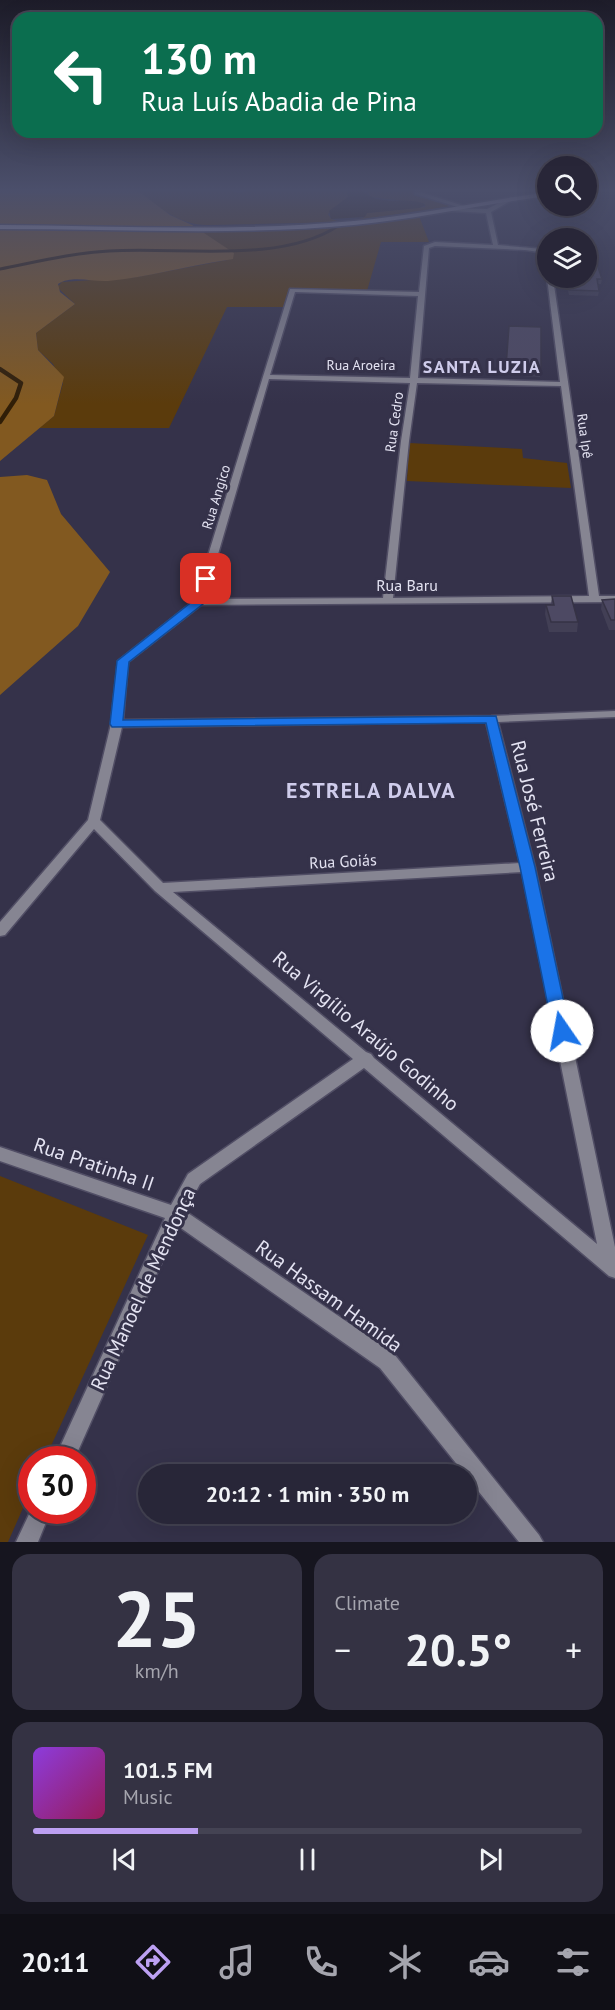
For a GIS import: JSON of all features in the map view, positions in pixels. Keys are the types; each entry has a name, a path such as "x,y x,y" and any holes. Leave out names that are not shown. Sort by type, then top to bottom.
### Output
{"street":[{"name":"Rua Cedro","path":"388,600 414,379 424,260"},
{"name":"Rua Ipê","path":"551,288 594,599"},
{"name":"Rua Angico","path":"199,602 292,290 420,294"},
{"name":"Rua Aroeira","path":"266,377 564,384"},
{"name":"Rua Baru","path":"199,602 615,599"},
{"path":"0,931 94,821 117,724 123,661 199,602"},
{"path":"117,724 491,719 615,714"},
{"name":"Rua José Ferreira","path":"491,719 528,867 613,1267"},
{"name":"Rua Virgílio Araújo Godinho","path":"94,821 160,888 366,1058 613,1267"},
{"name":"Rua Goiás","path":"160,888 528,867"},
{"name":"Rua Manoel de Mendonça","path":"70,1446 175,1214 194,1179 366,1058"},
{"name":"Rua Pratinha II","path":"0,1154 175,1214"},
{"name":"Rua Hassam Hamida","path":"175,1214 387,1361 532,1542"},
{"path":"27,1542 35,1524"}],"shaded area":[{"path":"0,260 227,260 138,277 108,281 69,280 58,284 60,292 75,304 36,333 38,350 64,377 54,416 0,461"},
{"path":"227,260 376,260 367,291 289,289 283,307 227,307 169,428 39,428 54,416 63,383 53,364 38,350 36,333 75,304 57,287 62,282 137,277"},
{"path":"409,443 522,449 523,458 567,463 571,488 407,481"},
{"path":"27,475 47,480 61,514 110,572 78,626 0,695 0,477"},
{"path":"0,1176 148,1235 51,1446 18,1446 18,1519 8,1542 0,1542"}],"building":[{"path":"597,264 602,279 597,279"},
{"path":"597,279 599,291 569,290 569,288 597,288"},
{"path":"509,326 541,327 541,369 506,367"},
{"path":"552,596 571,596 578,622 551,622 546,605 554,605"},
{"path":"615,599 615,620 611,620 602,600"}],"waterway":[{"path":"0,269 47,260"},
{"path":"0,369 21,383 16,398 0,422"}],"district":[{"name":"SANTA LUZIA","path":"482,367"},
{"name":"ESTRELA DALVA","path":"371,790"}],"route":[{"path":"206,579 199,602 123,661 117,724 491,719 528,867 562,1031"}]}
